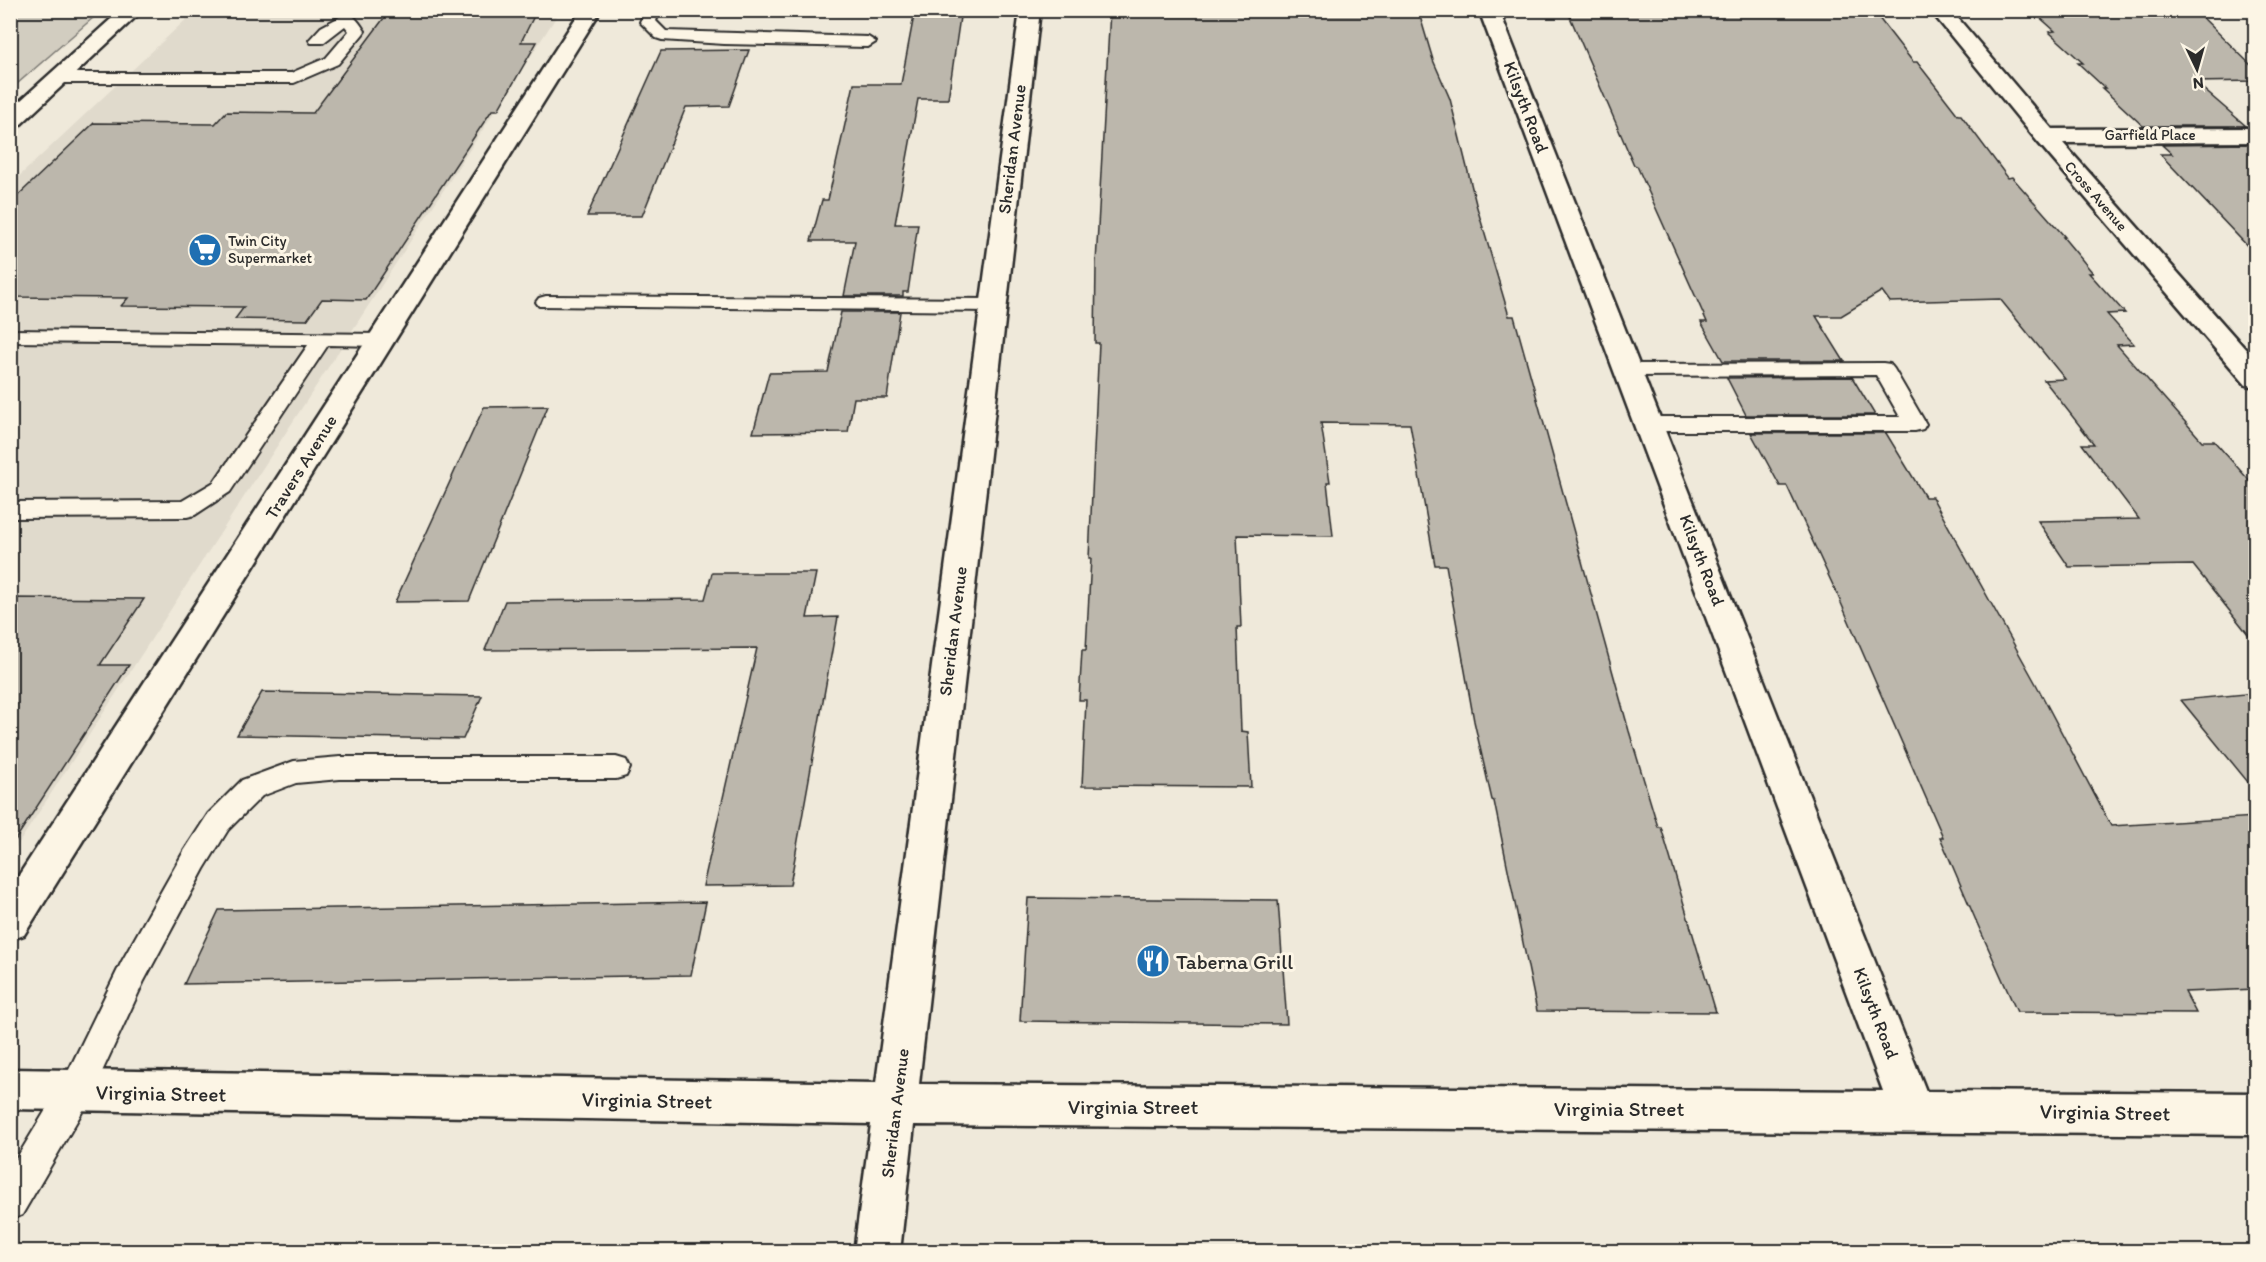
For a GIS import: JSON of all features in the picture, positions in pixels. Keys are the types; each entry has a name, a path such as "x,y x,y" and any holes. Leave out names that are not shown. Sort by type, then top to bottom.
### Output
{"street":[{"path":"10,122 134,10"},
{"name":"Travers Avenue","path":"10,922 591,10"},
{"name":"Sheridan Avenue","path":"877,1251 1030,10"},
{"name":"Kilsyth Road","path":"1490,10 1912,1110"},
{"name":"Cross Avenue","path":"1940,10 2045,136 2256,379"},
{"name":"Garfield Place","path":"2045,136 2256,135"},
{"name":"Virginia Street","path":"10,1089 896,1104 2256,1114"}],"lane":[{"path":"653,10 648,22 662,35 724,39 868,42"},
{"path":"59,78 294,78 332,61 357,31 350,14 324,40"},
{"path":"294,78 307,60"},
{"path":"546,302 992,305"},
{"path":"10,336 382,340"},
{"path":"10,510 187,509 222,487 322,339"},
{"path":"1628,370 1883,369 1915,424 1650,424"},
{"path":"10,1203 76,1091 133,971 194,860 218,822 252,788 294,772 340,768 616,768"}],"shaded area":[{"path":"11,10 101,10 101,11 11,89"},
{"path":"195,11 560,11 11,855 11,184"}],"building":[{"name":"Twin City Supermarket","path":"390,10 537,10 521,42 537,42 498,110 492,110 366,300 322,299 307,320 235,319 244,307 121,306 128,298 10,297 10,203 94,123 215,124 226,112 313,113"},
{"path":"915,10 961,10 948,99 918,99 895,224 918,224 908,292 903,292 903,296 844,296 855,241 811,241 822,200 828,200 854,84 901,84"},
{"path":"1110,10 1419,13 1433,60 1450,99 1476,204 1509,316 1514,316 1629,731 1658,827 1661,827 1716,1012 1537,1011 1494,801 1474,721 1446,565 1435,565 1410,424 1321,423 1330,482 1327,482 1333,536 1237,535 1241,627 1237,627 1241,731 1248,732 1251,787 1082,786 1086,700 1079,700 1082,650 1086,650 1091,558 1089,558 1099,343 1095,343 1096,263"},
{"path":"1567,10 1875,13 1913,62 1917,62 1958,115 1961,115 2008,178 2012,177 2065,237 2063,237 2093,273 2089,273 2125,313 2107,314 2134,344 2117,345 2202,441 2214,441 2256,488 2256,644 2193,565 2069,567 2038,521 2139,519 2082,444 2094,444 2044,380 2065,379 2000,299 1890,302 1882,291 1841,316 1816,316 1844,361 1723,361 1701,322 1707,322 1637,166 1634,165"},
{"path":"2195,10 2256,70 2256,81 2195,82 2246,126 2143,126 2078,63 2083,63 2049,32 2055,31 2036,14"},
{"path":"749,50 729,106 686,107 642,216 587,216 661,51"},
{"path":"2256,144 2256,255 2160,154 2172,154 2162,145"},
{"path":"841,312 900,312 887,398 854,398 848,432 753,433 769,373 828,372"},
{"path":"1852,377 1875,415 1746,415 1727,378"},
{"path":"548,406 469,601 395,602 484,407"},
{"path":"1751,433 1886,433 1925,497 1932,497 2036,684 2111,826 2256,817 2256,989 2185,992 2196,1013 2017,1012 1838,596 1787,486 1780,486"},
{"path":"712,573 816,573 807,618 838,617 790,885 703,886 757,648 485,650 505,601 705,599"},
{"path":"10,598 144,599 100,665 129,665 10,848"},
{"path":"262,692 482,696 463,739 237,735"},
{"path":"2256,693 2256,792 2181,700"},
{"name":"Taberna Grill","path":"1028,898 1278,900 1287,1024 1020,1021"},
{"path":"706,902 691,975 184,984 219,910"}],"place":[{"name":"Twin City Supermarket","path":"205,250"},
{"name":"Taberna Grill","path":"1153,961"}]}
